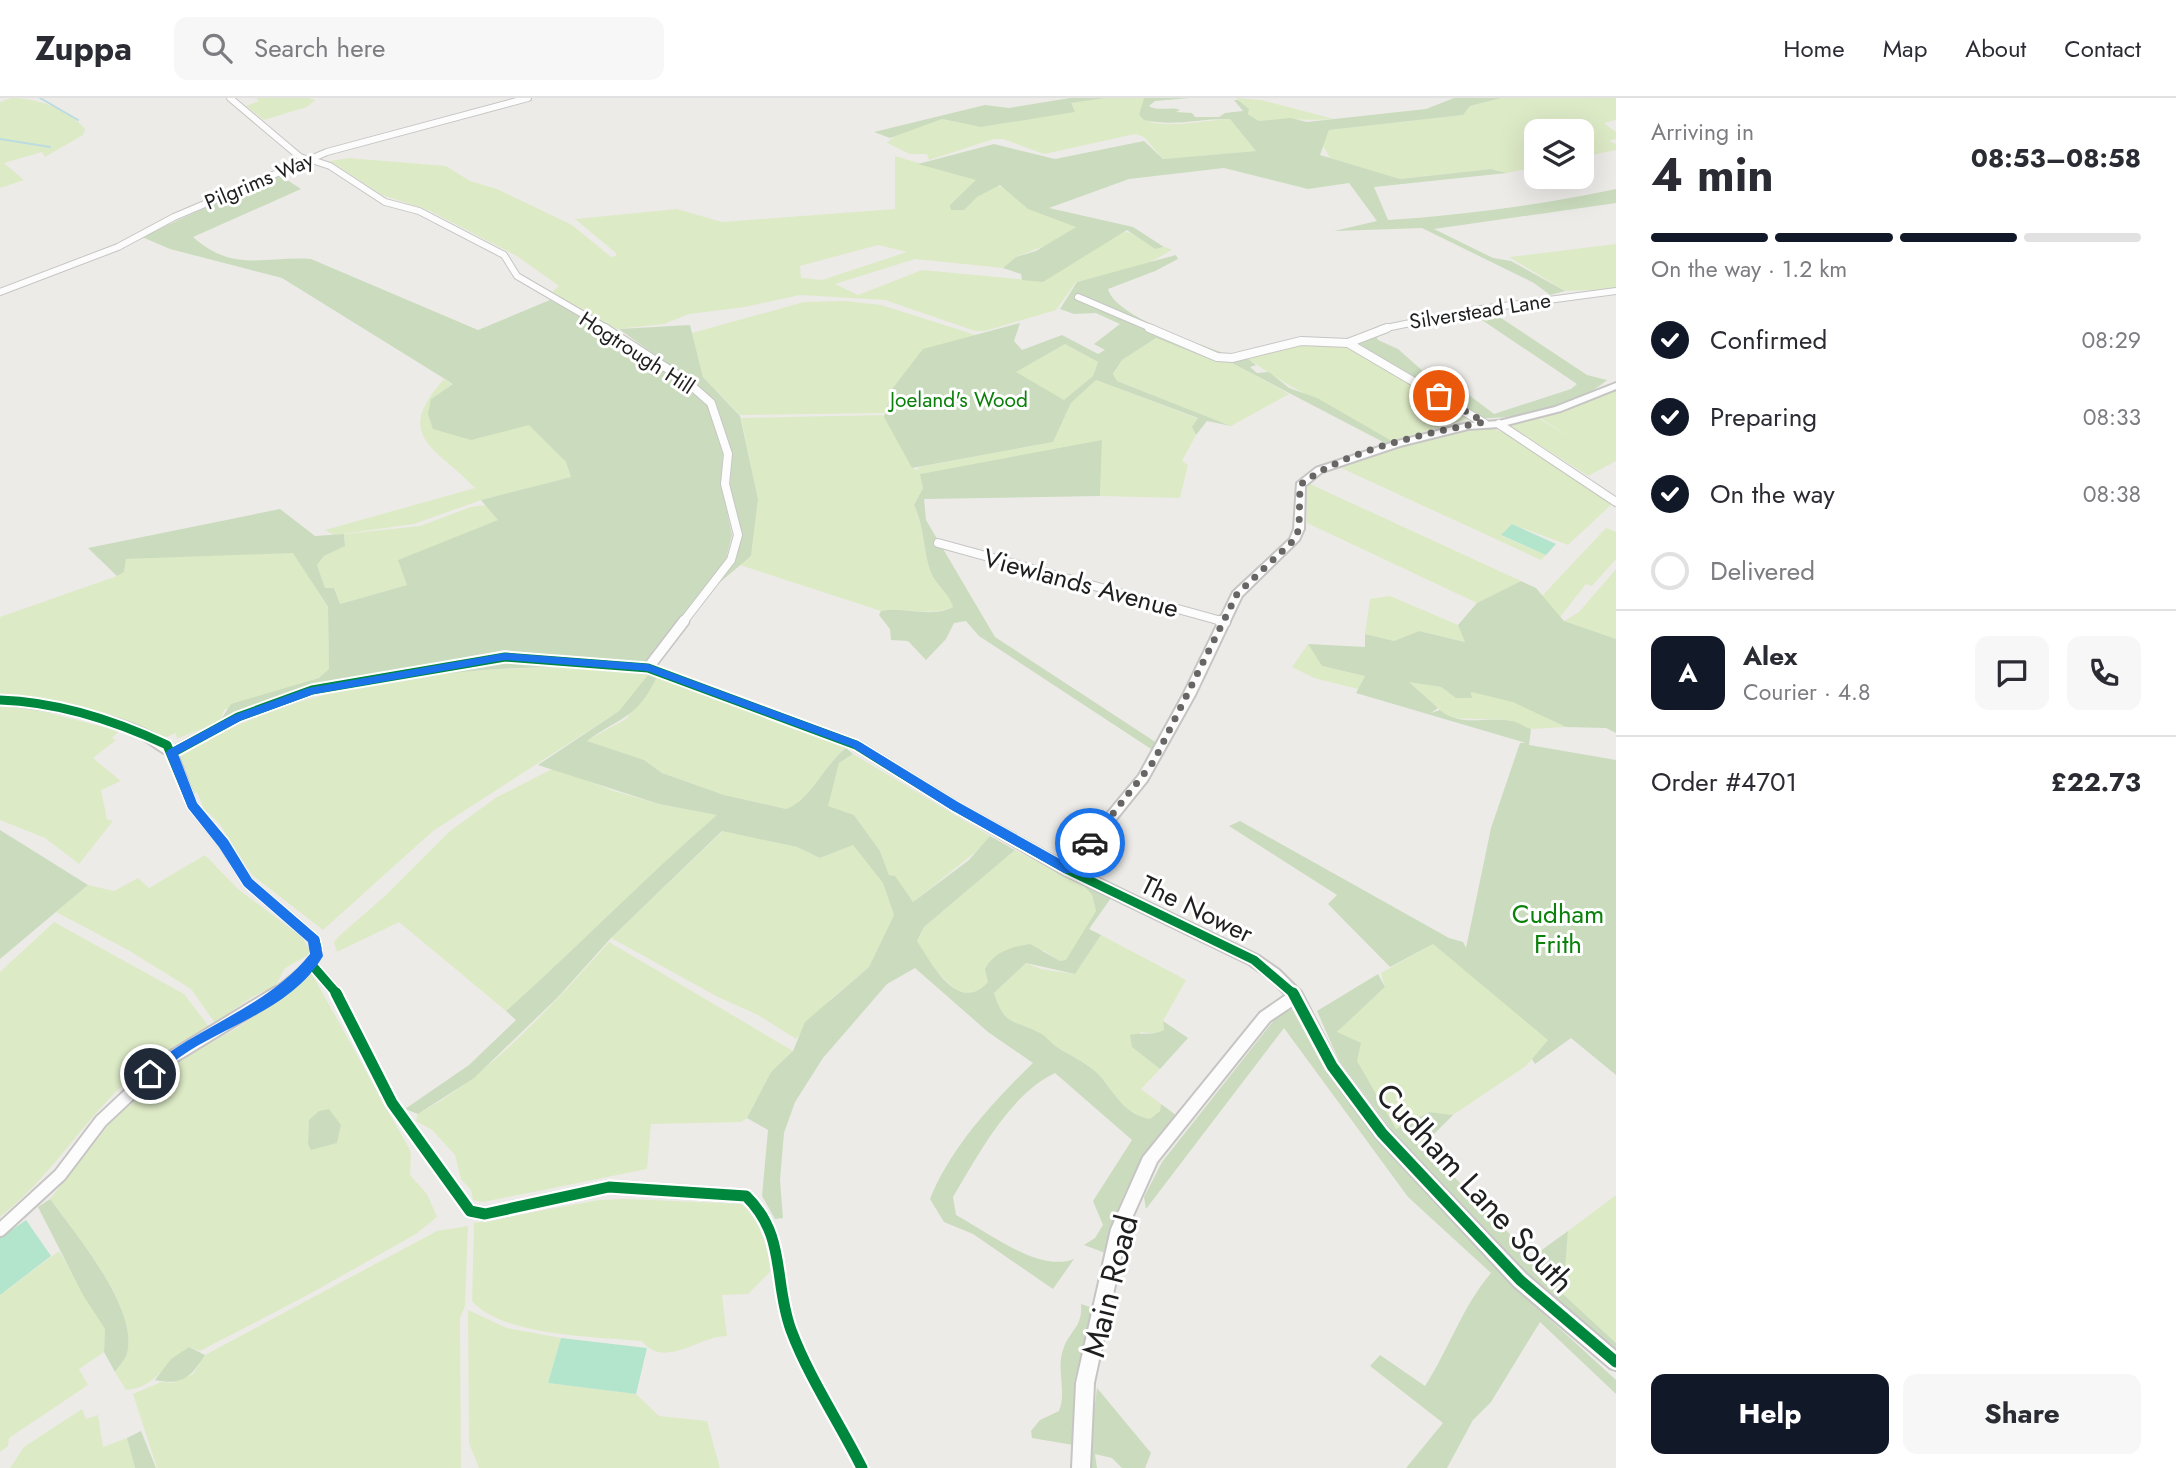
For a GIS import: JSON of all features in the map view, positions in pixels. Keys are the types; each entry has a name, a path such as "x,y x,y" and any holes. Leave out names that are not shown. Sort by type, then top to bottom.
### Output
{"street":[{"name":"Hogtrough Hill","path":"230,98 300,157 330,166 385,202 419,211 504,255 517,276 547,296 611,331 685,380 711,403 728,454 725,484 738,535 731,560 648,668"},
{"name":"Pilgrims Way","path":"0,292 118,247 174,217 309,159 357,143 528,98"},
{"name":"Silverstead Lane","path":"1348,343 1361,333 1390,327 1616,291"},
{"name":"Silverstead Lane","path":"1078,297 1217,357 1233,358 1301,341 1348,343 1484,422"},
{"path":"1068,870 1143,778 1237,594 1294,540 1299,529 1300,485 1319,470 1397,444 1484,422 1499,424 1558,409 1616,386"},
{"path":"1499,424 1616,502"},
{"name":"Viewlands Avenue","path":"938,543 1225,622"},
{"name":"The Nower","path":"172,753 238,717 312,690 505,657 648,668 856,745 954,806 1068,870 1254,960 1274,974 1296,996"},
{"path":"0,700 33,703 100,719 167,745 192,805 223,843 243,877 314,940 316,956 312,965 246,1016 164,1062 101,1121 60,1175 0,1230"},
{"path":"312,965 342,1000 392,1103 470,1211 485,1214 609,1186 746,1196 756,1203 770,1221 790,1328 862,1468"},
{"name":"Cudham Lane South","path":"1296,996 1332,1066 1382,1133 1520,1280 1616,1362"},
{"name":"Main Road","path":"1081,1468 1085,1383 1119,1229 1151,1157 1265,1017 1283,1002 1296,996"}],"green space":[{"path":"11,98 31,100 61,110 85,129 83,135 45,157 42,152 4,163 24,180 0,188 0,102"},
{"path":"256,98 315,100 307,107 264,120 246,106 259,101"},
{"path":"1070,98 1106,98 1071,103 1075,112 981,127 942,119 890,138 874,132 985,105 1009,108"},
{"path":"1106,98 1144,98 1139,115 1157,123 1182,124 1230,119 1257,151 1163,159 1144,137 1135,134 1044,154 1003,139 994,139 929,160 927,154 910,154 887,143 897,134 942,119 981,127 1074,112 1071,103"},
{"path":"1144,98 1190,98 1155,101 1149,106 1156,109 1176,109 1180,110 1176,112 1192,113 1195,117 1219,117 1225,113 1243,111 1234,100 1238,100 1249,109 1248,114 1259,121 1290,118 1307,122 1426,109 1454,98 1501,98 1470,106 1463,115 1329,130 1320,155 1400,179 1491,169 1507,173 1374,187 1388,220 1502,209 1616,189 1616,203 1434,229 1493,258 1511,261 1565,291 1550,295 1534,283 1422,228 1306,232 1334,231 1377,221 1349,183 1308,189 1224,168 1129,179 1049,208 1133,227 1164,247 1155,249 1127,230 1043,282 1022,280 1021,274 1003,268 1016,257 1036,251 1076,227 1028,209 1000,185 977,197 964,210 951,210 950,205 976,180 918,164 994,144 1055,159 1144,141 1163,159 1256,151 1230,119 1167,123 1144,120 1139,115"},
{"path":"1236,98 1261,100 1334,119 1259,121 1248,114 1249,109"},
{"path":"1501,98 1616,98 1616,120 1604,123 1616,132 1616,139 1609,141 1616,144 1616,150 1594,155 1594,119 1524,119 1524,169 1507,173 1491,169 1400,179 1330,158 1323,146 1329,130 1463,115 1470,106"},
{"path":"895,156 977,180 950,205 977,197 997,185 1078,226 1052,243 1016,257 1003,268 915,259 835,284 858,295 922,270 1039,281 1124,232 1131,233 1155,249 1166,247 1172,250 1147,264 1076,282 1056,310 985,331 975,331 885,300 800,295 745,307 689,314 664,324 617,329 552,298 552,292 559,286 517,256 428,210 382,195 330,161 349,158 446,166 470,181 497,189 572,225 611,257 616,256 616,253 575,219 677,209 722,222 895,209","holes":["878,245 907,252 822,280 801,278 800,266"]},
{"path":"278,174 301,189 193,237 208,248 236,259 311,259 478,330 550,300 609,332 707,404 723,454 721,484 732,535 726,559 648,665 504,650 308,688 220,721 231,704 319,678 329,669 328,607 293,553 126,559 124,572 117,576 88,548 280,509 315,536 344,534 345,546 324,556 317,565 325,588 334,588 340,604 407,585 398,560 498,520 481,500 571,477 566,462 529,425 471,440 433,429 428,414 431,399 453,384 282,278 170,249 142,237"},
{"path":"1616,244 1616,289 1565,291 1509,257"},
{"name":"Joeland's Wood","path":"1176,255 1178,259 1155,271 1108,289 1114,300 1126,310 1160,328 1228,355 1216,358 1247,358 1256,365 1250,367 1257,373 1269,372 1289,388 1317,398 1392,441 1385,443 1230,362 1211,360 1156,338 1122,360 1113,374 1117,381 1231,426 1207,421 1196,435 1192,427 1198,418 1096,380 1071,403 1053,442 912,468 884,417 892,389 923,349 1020,323 1014,341 1022,350 1062,335 1098,354 1105,350 1094,344 1120,324 1096,313 1074,314 1060,309 1077,282","holes":["1065,344 1098,362 1093,376 1064,400 1016,372"]},
{"path":"845,301 881,305 976,335 923,350 892,389 886,413 740,415 703,377 692,333 804,302"},
{"path":"1492,312 1587,375 1607,380 1565,403 1530,413 1482,418 1357,344 1376,335 1378,340 1398,349 1425,373 1469,395 1494,414 1571,389 1577,384 1476,316"},
{"path":"690,325 703,377 740,416 758,499 751,556 712,589 735,562 741,536 730,485 732,456 716,403 687,378 619,329"},
{"path":"1156,338 1211,360 1230,362 1289,394 1231,426 1117,381 1113,375 1122,360"},
{"path":"1310,342 1350,348 1472,418 1392,441 1299,391 1247,358"},
{"path":"1065,344 1098,362 1093,376 1064,401 1015,372"},
{"path":"444,379 453,384 431,399 475,439 529,424 566,462 571,477 481,500 414,524 334,535 325,530 475,488 434,451 425,440 421,428 421,415 429,399"},
{"path":"1096,380 1199,419 1192,427 1196,435 1182,461 1188,465 1180,498 1100,496 1102,441 921,474 923,488 914,505 932,575 953,607 934,612 881,611 740,565 751,556 758,499 741,418 885,415 912,468 918,470 919,467 1053,442 1071,403"},
{"path":"1616,390 1616,461 1588,476 1510,426 1538,418 1573,439 1540,418"},
{"path":"1485,425 1513,437 1612,504 1568,545 1512,524 1502,536 1546,555 1541,560 1339,467 1405,444"},
{"path":"1102,440 1100,496 924,499 926,520 995,637 1157,743 1151,749 979,636 966,621 954,623 946,639 926,660 908,641 891,640 890,629 879,615 881,611 935,612 953,607 932,575 928,562 914,505 923,488 920,474"},
{"path":"1310,484 1521,581 1477,603 1307,523 1306,489"},
{"path":"486,505 499,520 399,560 407,585 340,604 334,588 325,588 317,565 324,556 345,546 344,534 420,526 471,507"},
{"path":"1512,524 1556,544 1546,555 1501,535"},
{"path":"1606,528 1616,532 1616,559 1592,586 1586,584 1560,617 1542,596"},
{"path":"293,552 328,608 329,669 319,678 224,710 220,721 177,739 176,733 164,738 84,710 43,699 0,694 0,617 117,576 124,572 126,559"},
{"path":"1616,569 1616,639 1564,621 1579,612"},
{"name":"Cudham Frith","path":"1521,581 1536,588 1564,621 1616,639 1616,733 1606,728 1566,727 1513,702 1471,692 1472,698 1456,698 1441,687 1409,682 1438,708 1431,713 1440,710 1462,720 1512,721 1531,729 1529,745 1616,760 1616,1075 1571,1038 1535,1064 1532,1059 1548,1040 1433,944 1390,967 1328,904 1337,895 1229,826 1240,821 1449,938 1463,942 1466,948 1491,828 1520,743 1526,743 1356,693 1365,676 1322,666 1308,644 1365,647 1365,634 1394,641 1419,631 1465,642 1458,625 1477,603"},
{"path":"1390,596 1458,625 1466,642 1419,631 1394,641 1365,634 1370,599"},
{"path":"1308,644 1322,666 1365,676 1358,689 1314,678 1292,667"},
{"path":"506,660 642,668 658,674 651,689 636,708 587,741 644,760 662,773 724,795 786,809 803,798 846,748 853,754 839,763 828,806 854,815 880,851 889,875 895,876 913,902 969,860 990,836 1015,850 924,927 917,941 938,973 956,990 966,993 977,991 988,982 985,969 989,963 1004,951 1016,947 1030,944 1060,961 1066,960 1096,911 1092,895 1084,886 1111,898 1089,929 1101,935 1075,974 1026,963 994,993 1007,1017 1040,1033 1092,1069 1128,1109 1150,1119 1160,1111 1161,1104 1176,1115 1141,1163 1123,1197 1111,1234 1108,1254 1084,1245 1095,1238 1103,1225 1093,1201 1132,1140 1055,1073 1024,1095 996,1127 953,1197 956,1215 1014,1249 1045,1260 1060,1262 1074,1259 1053,1289 973,1234 944,1222 930,1199 949,1161 974,1126 1033,1063 988,1032 915,968 887,984 823,1058 795,1102 784,1133 780,1180 783,1218 775,1219 762,1196 768,1130 747,1118 771,1072 793,1051 805,1022 869,967 894,915 883,883 853,845 820,858 797,847 722,831 611,938 557,998 474,1078 418,1114 405,1109 469,1065 516,1020 506,1011 717,815 659,804 538,765 619,711 648,675 591,668 548,667 476,671 381,682"},
{"path":"574,667 649,675 619,711 433,831 323,930 252,875 219,823 204,809 197,792 191,795 182,774 187,772 180,757 185,751 233,727 327,694 422,676 521,668"},
{"path":"658,674 832,739 846,748 803,798 786,809 724,795 662,773 644,760 586,741 626,719"},
{"path":"1408,681 1441,687 1456,698 1472,697 1471,692 1513,701 1566,727 1531,729 1509,720 1449,718"},
{"path":"14,704 119,731 112,738 116,740 93,758 121,781 101,790 107,819 113,821 79,864 45,838 0,820 0,705"},
{"path":"853,754 990,836 988,842 913,902 889,875 880,851 854,815 827,806 839,763"},
{"path":"554,768 614,791 659,804 718,815 506,1011 399,922 337,952 334,942 339,936 386,895 450,831 497,797"},
{"path":"0,830 88,885 0,959"},
{"path":"723,831 797,847 820,858 853,845 883,883 894,915 869,967 833,997 796,1039 758,1015 718,997 611,938"},
{"path":"1015,850 1084,886 1092,895 1096,911 1067,960 1060,961 1043,950 971,994 956,990 935,970 917,942 924,927"},
{"path":"205,855 238,889 302,937 311,953 284,969 276,986 252,997 215,1023 191,989 128,950 56,912 88,885 114,891 138,878 149,888"},
{"path":"54,922 184,994 210,1028 165,1052 135,1074 93,1116 34,1186 0,1217 0,972"},
{"path":"1101,935 1186,980 1163,1021 1164,1031 1156,1034 1141,1032 1132,1047 1160,1069 1141,1089 1161,1104 1160,1111 1150,1119 1128,1109 1102,1078 1086,1065 1040,1033 1011,1021 1002,1012 994,993 1026,963 1041,969 1075,974"},
{"path":"609,942 793,1051 771,1072 747,1118 741,1122 651,1124 647,1169 483,1202 473,1200 471,1190 461,1179 455,1155 432,1130 416,1121 418,1114 471,1079 496,1058 543,1013"},
{"path":"1433,944 1549,1040 1526,1066 1453,1115 1428,1112 1396,1130 1337,1032 1385,987 1381,973"},
{"path":"312,974 411,1152 410,1175 427,1194 437,1217 416,1234 306,1296 200,1351 189,1347 153,1380 126,1390 115,1372 127,1353 128,1335 124,1315 115,1293 89,1251 50,1199 110,1123 180,1060 239,1027","holes":["329,1109 341,1126 337,1143 308,1144 309,1120"]},
{"path":"1378,974 1385,987 1337,1032 1361,1043 1357,1061 1396,1129 1429,1112 1453,1115 1423,1145 1532,1257 1568,1231 1563,1294 1616,1343 1616,1356 1527,1277 1408,1152 1339,1061 1317,1011"},
{"path":"1296,1008 1326,1069 1388,1150 1546,1316 1616,1380 1616,1394 1540,1322 1491,1402 1473,1420 1447,1468 1406,1468 1443,1423 1370,1366 1380,1355 1425,1386 1472,1300 1491,1273 1408,1197 1284,1028 1146,1209 1144,1197 1162,1162 1279,1014"},
{"path":"1163,1021 1188,1038 1160,1069 1132,1047 1130,1035 1160,1032 1164,1030"},
{"path":"329,1109 341,1125 337,1143 311,1150 308,1144 309,1120 319,1111"},
{"path":"1616,1195 1616,1343 1563,1294 1568,1231"},
{"path":"50,1199 89,1251 115,1294 124,1315 128,1335 127,1353 115,1372 104,1352 105,1329 83,1295 38,1207"},
{"path":"599,1200 746,1204 752,1212 764,1236 770,1272 748,1294 722,1295 727,1336 671,1352 661,1352 651,1349 642,1341 576,1336 527,1328 486,1313 472,1301 474,1223"},
{"path":"26,1220 51,1256 0,1295 0,1238"},
{"path":"468,1226 465,1306 460,1318 461,1468 157,1468 133,1394 161,1382 172,1383 193,1374 205,1355 437,1231"},
{"path":"59,1251 105,1329 104,1352 79,1369 88,1385 9,1438 8,1446 0,1452 0,1295"},
{"path":"1081,1304 1093,1308 1074,1382 1073,1445 1032,1438 1031,1431 1040,1420 1059,1411 1062,1396 1061,1358 1066,1343 1078,1324"},
{"path":"468,1310 507,1328 561,1338 548,1383 636,1394 659,1416 707,1421 720,1468 479,1468 469,1443"},
{"path":"561,1338 647,1348 636,1394 548,1383"},
{"path":"189,1347 205,1355 190,1374 179,1381 155,1380 171,1359"},
{"path":"1097,1388 1151,1453 1145,1468 1122,1468 1112,1458 1095,1454 1097,1468 1087,1468"},
{"path":"82,1409 86,1419 98,1415 103,1447 127,1438 135,1468 10,1468 24,1447"},
{"path":"141,1431 156,1468 135,1468 127,1438"}],"waterway":[{"path":"40,98 78,120"},
{"path":"0,139 50,147"}],"cycle path":[{"path":"172,753 238,717 312,690 505,657 648,668 856,745 954,806 1068,870 1254,960 1274,974 1296,996 1332,1066 1382,1133 1520,1280 1616,1362"},
{"path":"0,700 41,703 86,714 129,728 167,745 192,805 224,843 248,883 315,940 317,948 312,965 342,1000 392,1103 470,1211 485,1214 609,1187 746,1196 759,1209 774,1240 791,1329 862,1468"}],"way so far":[{"path":"1090,843 1154,761 1237,594 1255,580 1294,540 1299,529 1300,485 1319,470 1397,444 1484,422 1439,396"}],"route":[{"path":"150,1074 175,1053 246,1016 299,978 312,965 316,956 314,940 248,883 223,843 192,805 172,753 238,717 312,690 505,657 648,668 742,704 829,732 870,752 954,806 1068,870 1090,843"}]}
